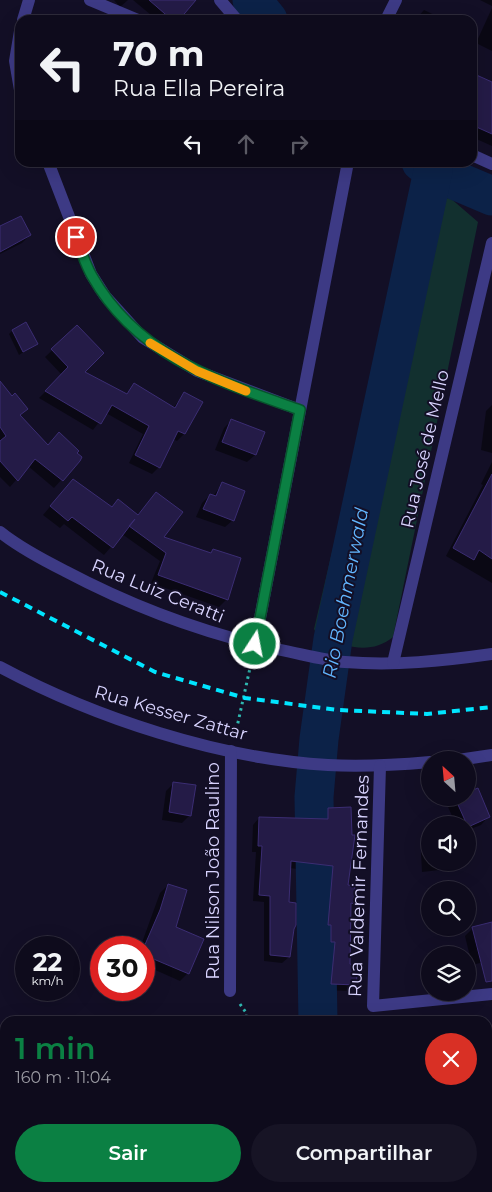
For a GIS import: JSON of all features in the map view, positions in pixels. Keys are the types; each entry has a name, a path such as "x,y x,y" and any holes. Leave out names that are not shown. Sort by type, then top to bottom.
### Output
{"street":[{"path":"24,15 29,0"},
{"path":"90,0 126,15"},
{"path":"220,0 233,15"},
{"path":"388,15 396,0"},
{"path":"477,157 492,164"},
{"path":"50,167 91,274 104,296 143,338 197,371 300,410"},
{"path":"255,644 347,167"},
{"name":"Rua José de Mello","path":"393,663 492,243"},
{"name":"Rua Luiz Ceratti","path":"0,532 40,558 130,602 211,633 255,644 342,661 393,663 492,654"},
{"name":"Rua Kesser Zattar","path":"0,667 48,692 82,706 135,725 231,751 296,762 327,765 380,766 421,763"},
{"name":"Rua Nilson João Raulino","path":"230,991 231,751"},
{"path":"476,758 492,756"},
{"name":"Rua Valdemir Fernandes","path":"380,766 373,1006 492,994"}],"path":[{"path":"231,751 255,644"}],"green space":[{"path":"449,197 478,222 393,637 384,643 367,648 348,646 319,639 314,629 409,222"}],"building":[{"path":"149,0 196,0 183,15 166,15"},
{"path":"477,75 492,82 492,134 477,127"},
{"path":"21,216 31,235 0,252 0,226"},
{"path":"26,322 38,344 23,352 12,330"},
{"path":"77,325 104,353 85,372 127,394 134,383 175,408 184,392 203,402 185,434 178,431 160,468 135,455 149,426 112,405 101,424 45,391 68,367 51,349"},
{"path":"0,381 12,396 15,393 28,409 20,415 48,445 59,432 79,451 77,453 82,457 80,461 63,481 35,459 18,481 0,461 0,441 6,436 0,427"},
{"path":"231,419 265,432 256,455 222,442"},
{"path":"492,474 492,559 479,550 474,560 453,548"},
{"path":"73,479 112,507 118,499 138,515 156,492 183,512 164,537 211,553 213,549 241,558 228,600 158,575 166,553 129,526 113,548 72,517 68,521 50,506"},
{"path":"222,482 245,491 234,521 203,509 210,494 216,496"},
{"path":"173,782 196,785 191,816 169,812"},
{"path":"478,788 490,817 476,823 476,816 463,816 459,806 476,806 476,789"},
{"path":"351,807 352,835 355,835 348,885 355,886 354,904 351,903 350,964 358,966 356,985 331,984 335,942 331,942 331,925 328,925 333,866 291,861 289,902 296,903 296,925 290,957 270,955 270,896 259,895 262,846 258,846 259,817 328,819 328,808"},
{"path":"168,884 187,890 176,927 204,939 189,974 155,960 155,936 149,936 160,910"},
{"path":"492,922 492,981 486,982 474,936 476,936 476,926"}],"waterway":[{"path":"252,0 264,15"},
{"path":"428,167 492,196"},
{"name":"Rio Boehmerwald","path":"318,1016 314,797 319,739 333,639 433,171"}],"railway":[{"path":"0,592 155,672 245,698 338,710 427,714 492,707"}],"slow traffic":[{"path":"150,343 197,371 246,391"}],"route":[{"path":"76,237 91,274 104,296 143,338 197,371 235,387 300,410 255,644"}]}
